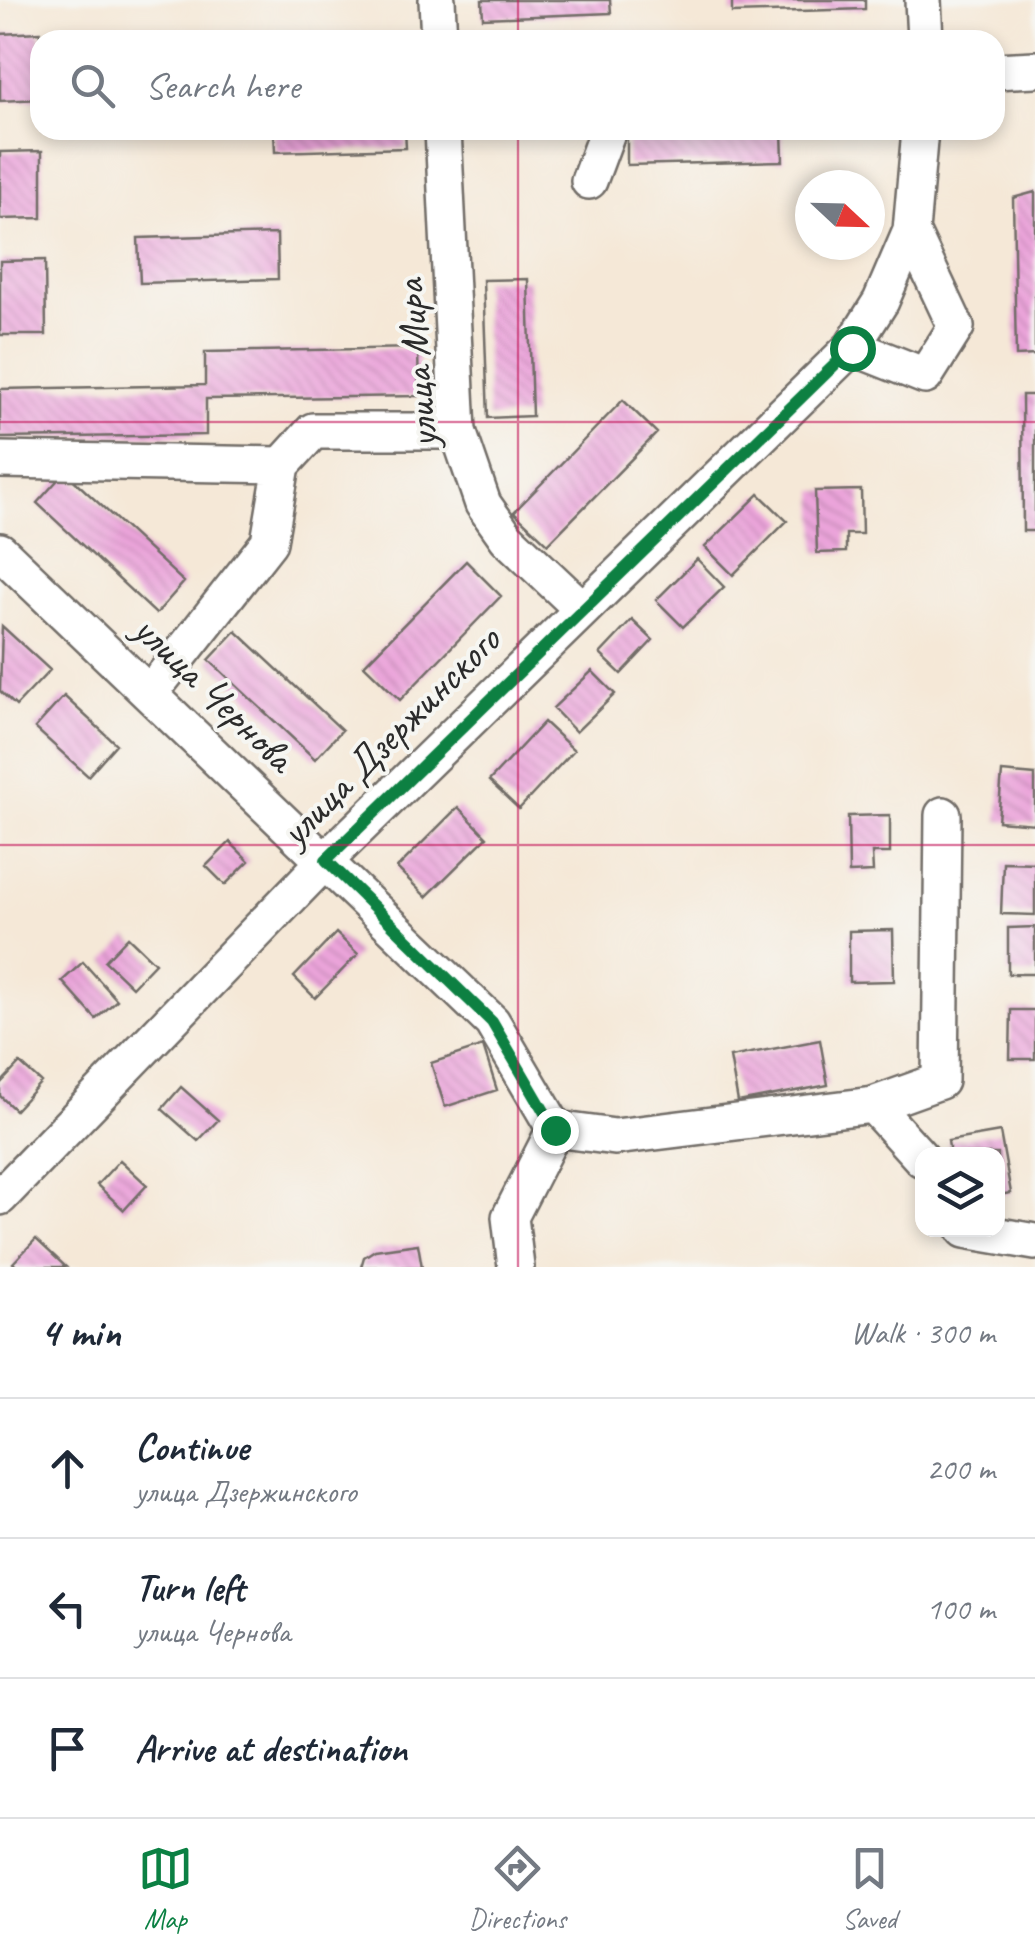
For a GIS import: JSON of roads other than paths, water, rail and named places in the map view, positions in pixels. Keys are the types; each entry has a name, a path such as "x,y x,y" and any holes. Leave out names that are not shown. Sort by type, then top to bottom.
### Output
{"street":[{"path":"437,0 438,30"},
{"path":"924,0 924,30"},
{"path":"1005,70 1035,69"},
{"name":"улица Мира","path":"443,140 458,432 483,504 506,538 581,608"},
{"path":"589,181 604,140"},
{"path":"852,348 925,376 956,327 910,231 919,140"},
{"name":"улица Дзержинского","path":"3,1186 581,608 852,348 881,301 910,231"},
{"path":"151,692 269,542 282,465 312,431 458,432"},
{"path":"0,460 282,465"},
{"name":"улица Чернова","path":"0,550 492,1022 555,1130"},
{"path":"516,1267 510,1217 555,1130 615,1137 873,1105 940,1082 943,815"},
{"path":"873,1105 915,1151"},
{"path":"1005,1237 1035,1242"}]}
